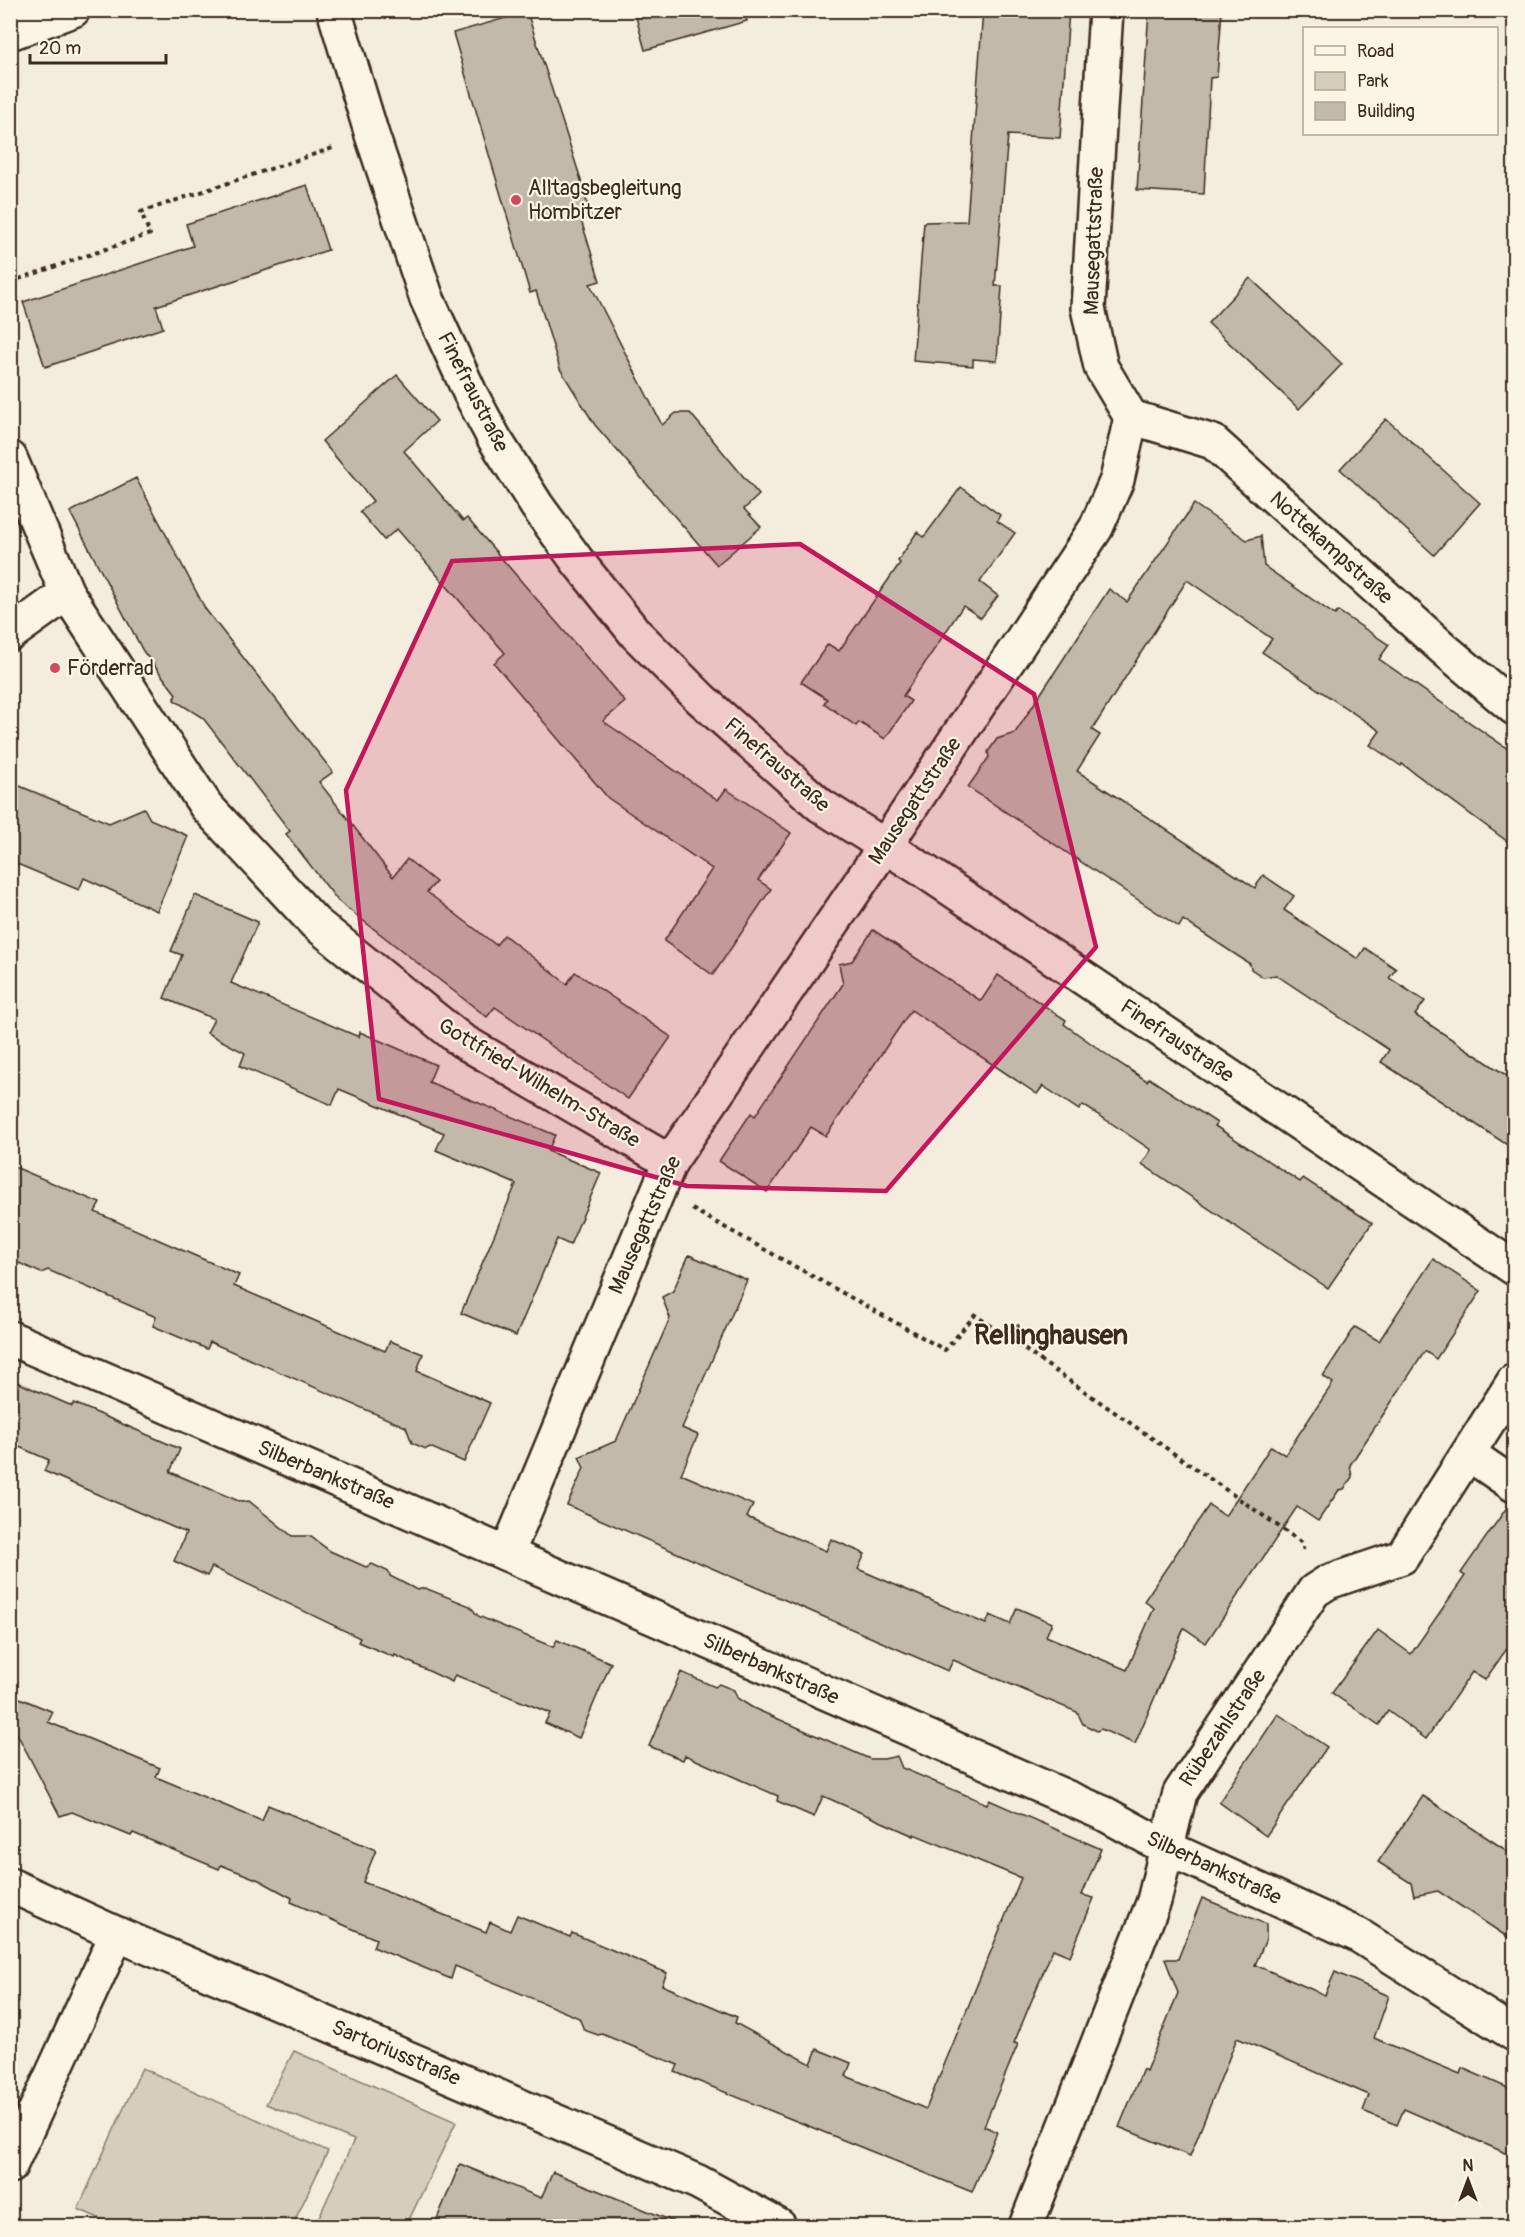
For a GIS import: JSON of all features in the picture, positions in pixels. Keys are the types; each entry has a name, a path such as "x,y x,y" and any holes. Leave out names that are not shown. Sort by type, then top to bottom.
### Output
{"street":[{"path":"10,33 73,10"},
{"name":"Finefraustraße","path":"334,10 372,135 427,299 470,393 494,438 537,506 578,562 636,634 701,699 820,805 953,890 1515,1268"},
{"name":"Mausegattstraße","path":"507,1554 664,1175 1096,528 1117,480 1131,417 1101,367 1088,308 1106,10"},
{"name":"Nottekampstraße","path":"1131,417 1213,442 1444,649 1515,708"},
{"name":"Gottfried-Wilhelm-Straße","path":"10,458 67,593 206,806 315,923 460,1040 664,1175"},
{"path":"10,634 67,593"},
{"name":"Silberbankstraße","path":"10,1338 1105,1814 1165,1847 1358,1935 1515,2034"},
{"name":"Rübezahlstraße","path":"1026,2226 1154,1901 1165,1847 1180,1793 1314,1592 1328,1582 1402,1557 1515,1381"},
{"path":"1469,1454 1515,1485"},
{"name":"Sartoriusstraße","path":"10,1885 117,1934 698,2182 779,2226"},
{"path":"10,2166 117,1934"}],"path":[{"path":"10,282 150,234 141,212 372,135"},
{"path":"664,1175 945,1350 975,1315 1301,1542 1314,1592"}],"highlighted area":[{"path":"800,544 1034,694 1096,947 886,1191 687,1186 379,1099 346,790 452,561"}],"green space":[{"path":"294,2051 456,2122 406,2226 315,2226 354,2140 266,2104"},
{"path":"142,2068 328,2151 292,2226 117,2226 78,2209"}],"building":[{"path":"634,10 745,10 747,21 645,50"},
{"path":"983,10 1069,10 1060,138 1008,135 995,286 1002,286 997,361 973,359 973,366 913,361 924,222 967,221"},
{"path":"1149,10 1222,10 1217,77 1210,78 1204,194 1137,190"},
{"path":"527,12 591,218 581,220 600,281 590,284 662,425 676,413 690,413 759,495 744,509 761,527 717,565 595,425 560,369 536,291 530,293 453,33"},
{"path":"307,185 328,250 156,306 163,328 45,367 23,302 193,246 186,224"},
{"path":"1250,278 1342,364 1299,409 1208,323"},
{"path":"397,375 437,421 404,451 463,521 467,518 625,702 603,721 718,800 726,789 791,833 758,880 771,889 713,975 664,941 712,869 608,798 494,663 505,653 397,529 384,540 360,512 373,501 322,441"},
{"path":"1386,419 1480,503 1434,555 1340,469"},
{"path":"136,478 206,610 333,772 319,782 393,877 407,859 436,882 427,892 496,945 504,935 567,984 575,972 671,1037 628,1099 495,1007 487,1017 338,901 286,834 290,831 203,718 174,700 176,694 143,651 70,512"},
{"path":"961,487 1000,515 997,521 1015,533 980,582 998,596 981,618 963,606 903,696 911,701 885,739 859,722 856,726 824,703 827,699 801,682 828,644 839,651 900,563 898,561 917,532 924,537"},
{"path":"1194,504 1247,540 1261,536 1264,566 1335,615 1338,611 1389,645 1379,659 1515,754 1515,847 1402,764 1401,766 1370,745 1380,731 1262,652 1272,639 1187,580 1092,730 1100,735 1077,771 1255,888 1263,875 1294,896 1284,910 1358,959 1365,948 1396,969 1389,978 1425,1001 1415,1015 1515,1081 1515,1150 1381,1062 1389,1050 1276,975 1263,977 1251,969 1250,964 1183,920 1179,927 968,787 989,757 988,752 997,739 1015,733 1109,589 1127,602"},
{"path":"10,782 109,823 144,808 150,819 188,836 157,911 84,878 79,890 10,861"},
{"path":"195,895 258,922 231,983 359,1037 360,1032 436,1065 429,1082 555,1135 548,1151 601,1173 570,1245 557,1239 516,1336 461,1313 516,1184 436,1150 444,1133 339,1089 332,1105 240,1066 245,1053 207,1033 214,1019 164,998 182,955 171,951"},
{"path":"873,930 981,1001 998,975 1066,1020 1064,1024 1113,1059 1147,1081 1149,1078 1217,1123 1215,1126 1300,1182 1303,1178 1372,1223 1328,1288 1142,1164 1151,1150 1117,1127 1083,1105 1079,1110 1043,1086 1037,1094 911,1010 826,1136 811,1127 767,1192 719,1161 751,1113 755,1116 843,984 839,964 852,961"},
{"path":"10,1165 100,1203 95,1212 239,1275 234,1286 385,1351 390,1341 423,1354 417,1371 490,1403 464,1462 430,1447 426,1449 412,1443 406,1427 210,1342 207,1349 153,1326 156,1317 48,1270 41,1273 10,1259"},
{"path":"689,1255 747,1280 682,1428 698,1435 681,1474 753,1505 747,1517 826,1551 831,1539 865,1554 858,1569 986,1624 990,1615 1010,1624 1017,1608 1052,1623 1046,1636 1127,1670 1154,1608 1144,1601 1209,1505 1225,1516 1271,1446 1285,1455 1333,1383 1323,1376 1355,1327 1379,1341 1433,1259 1481,1291 1436,1359 1425,1351 1350,1465 1352,1477 1344,1489 1339,1490 1318,1521 1297,1507 1206,1643 1184,1628 1135,1744 1083,1724 1077,1712 953,1660 948,1671 567,1505 584,1468 579,1457 616,1441 670,1318 662,1297 673,1291"},
{"path":"10,1379 72,1406 74,1403 180,1449 170,1472 241,1502 249,1501 292,1536 310,1536 330,1551 366,1567 372,1564 417,1590 425,1588 470,1606 478,1616 553,1647 557,1640 611,1663 579,1738 545,1723 550,1713 455,1675 452,1682 395,1655 394,1657 358,1642 360,1638 212,1567 207,1576 174,1561 186,1533 44,1471 49,1460 10,1443"},
{"path":"1510,1503 1515,1503 1515,1637 1485,1680 1472,1672 1426,1739 1388,1711 1379,1725 1332,1693 1378,1630 1411,1654 1465,1576 1461,1573"},
{"path":"681,1672 715,1687 719,1684 734,1690 737,1698 753,1708 870,1759 897,1756 902,1768 987,1804 989,1800 1101,1849 1082,1895 1094,1898 1070,1956 1053,1949 1014,2043 1018,2044 984,2126 997,2132 972,2192 675,2072 678,2065 602,2034 598,2035 584,2030 579,2018 455,1966 451,1979 373,1947 376,1939 291,1902 292,1898 259,1880 221,1865 219,1869 133,1833 131,1836 72,1812 60,1816 10,1720 10,1694 53,1712 48,1722 160,1768 156,1777 262,1821 268,1805 376,1850 363,1882 486,1932 490,1922 510,1931 517,1915 570,1937 572,1933 667,1973 662,1985 737,2017 735,2023 811,2064 817,2049 851,2063 846,2076 926,2109 1021,1878 914,1834 914,1836 823,1796 814,1817 777,1801 778,1796 685,1755 683,1760 649,1746"},
{"path":"1278,1714 1327,1747 1266,1836 1219,1802"},
{"path":"1423,1796 1515,1856 1515,1942 1438,1891 1414,1896 1411,1883 1378,1862"},
{"path":"1202,1898 1266,1924 1266,1939 1255,1965 1325,1995 1335,1972 1389,1996 1374,2038 1460,2074 1462,2068 1515,2091 1515,2157 1404,2109 1397,2125 1363,2111 1369,2095 1237,2038 1190,2156 1119,2127 1143,2069 1146,2071 1178,1993 1165,1959 1178,1959"},
{"path":"460,2164 541,2198 553,2172 684,2226 434,2226"}],"place":[{"name":"Alltagsbegleitung Hombitzer","path":"516,200"},
{"name":"Förderrad","path":"55,668"}],"district":[{"name":"Rellinghausen","path":"1051,1335"}]}
